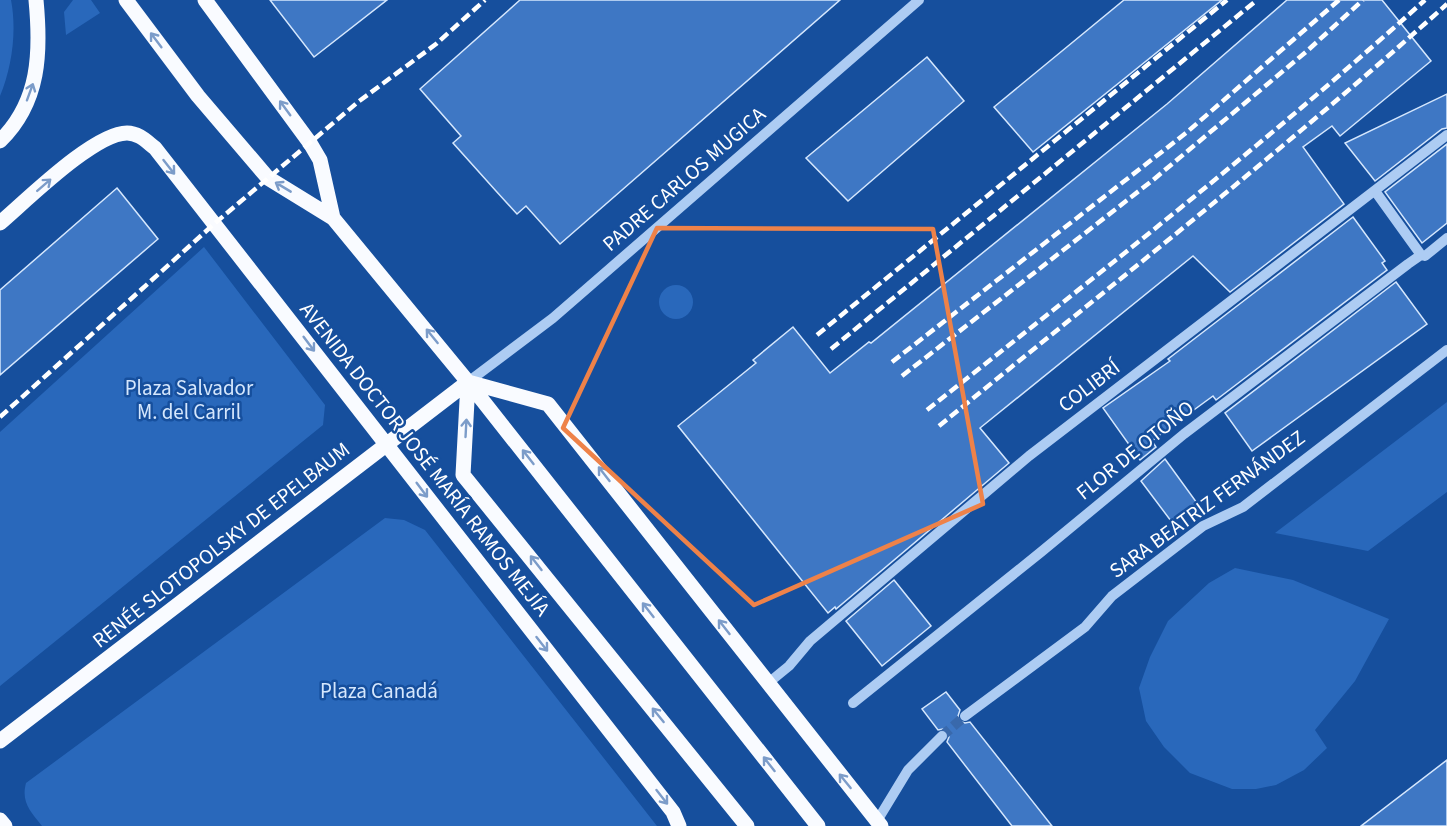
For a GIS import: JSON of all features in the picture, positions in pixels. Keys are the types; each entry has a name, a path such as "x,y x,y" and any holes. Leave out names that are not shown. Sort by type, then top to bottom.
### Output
{"main road":[{"path":"0,141 17,122 34,79 39,56 36,0"},
{"path":"126,0 198,96 268,178 333,218 468,382 818,826"},
{"path":"205,0 310,143 320,160 333,218"},
{"name":"AVENIDA DOCTOR JOSÉ MARÍA RAMOS MEJÍA","path":"0,223 92,147 113,136 125,133 137,135 155,148 674,812 679,826"},
{"path":"468,382 548,404 879,823"},
{"name":"RENÉE SLOTOPOLSKY DE EPELBAUM","path":"0,741 468,382"},
{"name":"AVENIDA DOCTOR JOSÉ MARÍA RAMOS MEJÍA","path":"468,382 463,475 747,826"},
{"path":"0,820 5,826"}],"street":[{"name":"PADRE CARLOS MUGICA","path":"468,382 553,318 919,0"},
{"name":"COLIBRÍ","path":"768,684 789,666 810,641 1029,456 1447,135"},
{"path":"1376,191 1421,255"},
{"name":"FLOR DE OTOÑO","path":"853,703 1184,434 1421,255 1425,256 1447,238"},
{"name":"SARA BEATRIZ FERNÁNDEZ","path":"965,716 1085,627 1112,596 1203,526 1243,507 1447,350"},
{"path":"879,823 908,770 942,736"}],"highlighted area":[{"path":"657,228 933,229 983,504 754,605 563,428"}],"green space":[{"path":"0,0 11,0 14,24 8,73 0,96"},
{"path":"73,0 91,0 100,13 66,35 64,12"},
{"name":"Plaza Salvador M. del Carril","path":"204,247 325,405 323,425 0,686 0,432"},
{"path":"676,285 688,290 693,302 688,314 676,319 664,314 659,302 664,290"},
{"path":"1447,402 1447,492 1368,551 1275,533"},
{"name":"Plaza Canadá","path":"385,518 404,520 425,530 657,826 42,826 30,811 26,801 26,783"},
{"path":"1235,568 1293,580 1389,619 1355,681 1315,730 1327,748 1304,770 1276,785 1256,789 1232,789 1190,773 1164,747 1146,721 1139,688 1150,657 1168,621 1209,583"}],"building":[{"path":"270,0 387,0 314,57"},
{"path":"520,0 840,0 560,244 526,206 517,214 496,191 453,143 461,136 420,89"},
{"path":"1124,0 1222,0 1033,152 994,107"},
{"path":"1287,0 1382,0 1431,61 1340,136 1332,126 1303,147 1344,204 1230,292 1193,256 980,428 1009,463 836,609 835,607 828,613 678,426 756,363 753,360 793,327 830,373 869,342 871,343 1167,104"},
{"path":"927,57 964,101 848,201 806,158"},
{"path":"1447,94 1447,128 1442,129 1375,181 1345,143"},
{"path":"1447,144 1447,223 1422,243 1385,192"},
{"path":"117,188 158,239 0,375 0,290"},
{"path":"1353,217 1385,261 1382,263 1387,270 1216,400 1213,396 1152,441 1156,447 1140,460 1103,408 1170,361 1168,359"},
{"path":"1396,282 1427,324 1252,451 1225,413"},
{"path":"1165,459 1197,503 1171,521 1141,481"},
{"path":"894,580 931,626 882,666 846,621"},
{"path":"946,692 960,710 959,721 970,722 1052,826 1012,826 947,742 948,731 938,730 922,709"},
{"path":"1447,760 1447,826 1361,826"}],"tunnel":[{"path":"942,736 965,716"}],"railway":[{"path":"0,417 214,224 358,102 436,44 485,0"},
{"path":"817,335 1227,0"},
{"path":"831,349 1257,0"},
{"path":"892,362 1186,133 1339,0"},
{"path":"902,376 1153,180 1307,51 1363,0"},
{"path":"927,410 1242,158 1425,0"},
{"path":"939,426 1259,165 1447,4"}]}
